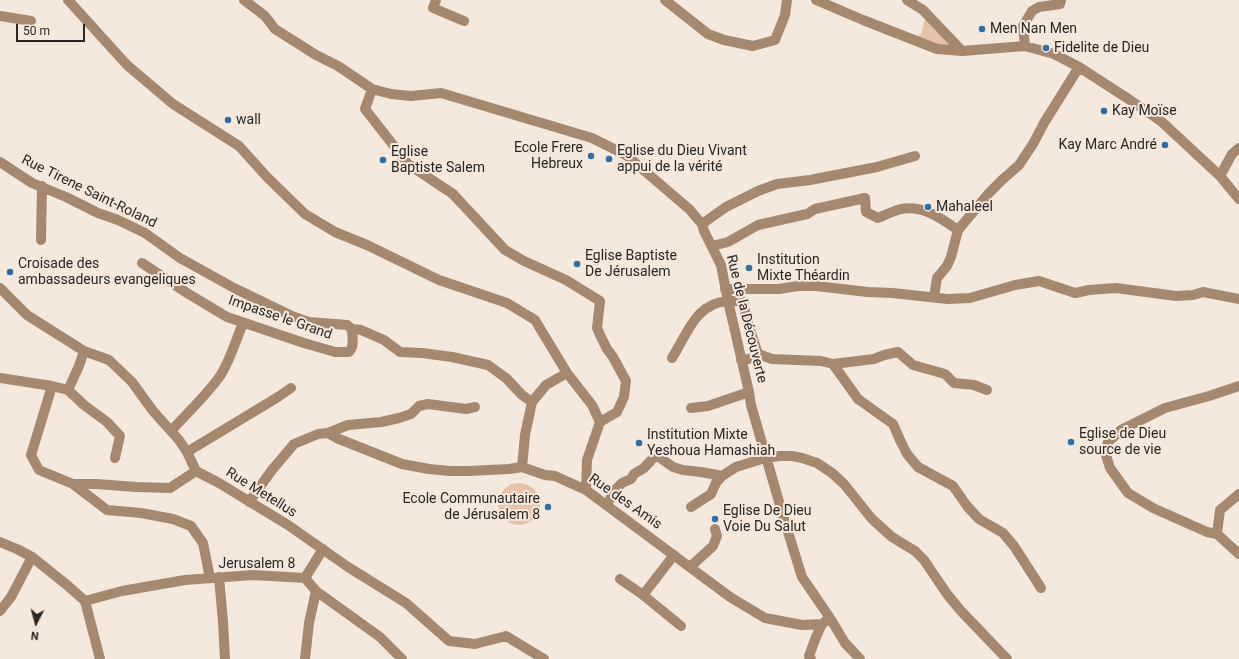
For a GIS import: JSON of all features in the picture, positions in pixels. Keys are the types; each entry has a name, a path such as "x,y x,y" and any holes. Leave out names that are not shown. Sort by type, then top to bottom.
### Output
{"street":[{"path":"68,0 127,65 173,104 240,146 267,177 305,214 335,232 367,245 439,280 507,303 535,320 567,373 592,405 600,422"},
{"name":"Rue de la Découverte","path":"244,0 265,16 275,29 338,66 372,89 391,94 411,96 441,93 592,138 626,155 689,209 702,224 721,265 725,290 751,405 765,458 802,577 826,621 860,659"},
{"path":"436,0 434,8 464,21"},
{"path":"665,0 708,34 752,46 775,40 785,15 787,0"},
{"path":"816,0 937,49 962,51 1025,46 1054,54 1079,67 1141,106 1162,122 1220,176 1239,199"},
{"path":"907,0 923,10 962,51"},
{"path":"1025,46 1023,26 1032,11 1039,7 1060,4 1061,0"},
{"path":"0,16 31,21"},
{"path":"934,297 938,278 947,266 951,257 958,230 989,193 1019,165 1079,67"},
{"path":"372,89 365,109 408,164 453,194 505,250 524,261 566,280 600,302 597,328 607,349 626,381 624,397 617,412 600,422 587,460 586,490"},
{"path":"1220,176 1232,154 1239,148"},
{"path":"702,224 726,207 758,191 777,184 810,180 877,167 915,156"},
{"name":"Rue Tirene Saint-Roland","path":"0,162 32,183 42,186 98,213 118,220 145,233 180,258 234,288 294,317 309,322 347,325 352,329 360,330 384,340 400,352 452,357 488,365 506,378 532,402"},
{"path":"41,240 42,186"},
{"path":"712,246 728,242 758,226 807,214 815,209 865,198 866,212 878,218 900,210 911,208 933,214 958,230"},
{"name":"Impasse le Grand","path":"142,263 227,317 304,343 335,352 350,352 352,349 352,329"},
{"path":"725,290 779,289 798,286 816,286 948,299 970,298 1015,285 1039,281 1075,293 1116,288 1176,296 1193,295 1203,292 1239,299"},
{"path":"0,288 27,315 84,351 109,360 132,382 187,452 196,471 170,488 73,484"},
{"path":"672,358 701,311 709,306 728,301 744,302 748,323 758,354 772,360 820,361 833,364 874,359 898,352 913,365 945,374 954,383 974,385 987,390"},
{"path":"170,431 220,375 231,354 243,323"},
{"path":"68,390 84,351"},
{"path":"742,360 749,360 758,354"},
{"path":"833,364 858,399 893,424 907,454 918,467 953,486 967,506 979,519 1003,533 1014,546 1041,588"},
{"path":"522,467 525,435 532,402 546,384 567,373"},
{"path":"0,378 68,390 84,405 107,422 120,436 115,458"},
{"path":"52,386 31,455 39,470 73,484 107,510 142,513 172,519 190,526 203,542 214,577 223,622 225,659"},
{"path":"1239,386 1166,408 1121,430 1108,442 1104,452 1110,468 1128,493 1152,508 1207,532 1217,534 1239,554"},
{"path":"187,452 291,388"},
{"path":"691,408 708,406 749,392"},
{"path":"249,502 272,470 294,444 318,434 328,433 348,425 381,422 399,418 411,414 419,406 428,404 466,409 475,407"},
{"name":"Rue des Amis","path":"328,433 339,439 402,464 450,471 509,469 522,467 545,475 555,476 586,490 607,504 730,597 764,618 802,626 826,621"},
{"path":"607,504 616,489 622,483 631,479 634,474 644,468 656,455 673,467 722,476"},
{"path":"691,507 711,494 716,483 722,476 736,467 765,458 792,456 817,463 832,473 844,484 872,519 892,537 915,551 924,560 947,594 961,611 1007,659"},
{"name":"Rue Metellus","path":"196,471 219,483 288,525 348,567 406,603 449,641 475,644 506,636 544,659"},
{"path":"1217,534 1220,510 1239,494"},
{"path":"690,567 713,546 717,536 715,529"},
{"path":"0,542 32,557 85,601 100,659"},
{"path":"305,578 323,549"},
{"path":"643,595 674,555"},
{"path":"0,611 10,597 32,557"},
{"name":"Jerusalem 8","path":"85,601 136,588 185,580 253,575 305,578 316,591 380,637 402,659"},
{"path":"620,579 643,595 681,626"},
{"path":"305,659 309,624 316,591"},
{"path":"811,659 809,656 816,637 826,621"}],"shaded area":[{"path":"925,19 953,47 942,46 916,38 921,34"},
{"path":"515,483 523,483 531,486 537,492 540,504 537,516 531,522 523,525 515,525 507,522 501,516 498,508 498,500 501,492 507,486"}],"place":[{"name":"Men Nan Men","path":"982,29"},
{"name":"Fidelite de Dieu","path":"1046,48"},
{"name":"Kay Moïse","path":"1104,111"},
{"name":"wall","path":"228,120"},
{"name":"Kay Marc André","path":"1165,145"},
{"name":"Ecole Frere Hebreux","path":"591,156"},
{"name":"Eglise du Dieu Vivant appui de la vérité","path":"609,159"},
{"name":"Eglise Baptiste Salem","path":"383,160"},
{"name":"Mahaleel","path":"928,207"},
{"name":"Eglise Baptiste De Jérusalem","path":"577,264"},
{"name":"Institution Mixte Théardin","path":"749,268"},
{"name":"Croisade des ambassadeurs evangeliques","path":"10,272"},
{"name":"Eglise de Dieu source de vie","path":"1071,442"},
{"name":"Institution Mixte Yeshoua Hamashiah","path":"639,443"},
{"name":"Ecole Communautaire de Jérusalem 8","path":"548,507"},
{"name":"Eglise De Dieu Voie Du Salut","path":"715,519"}]}
